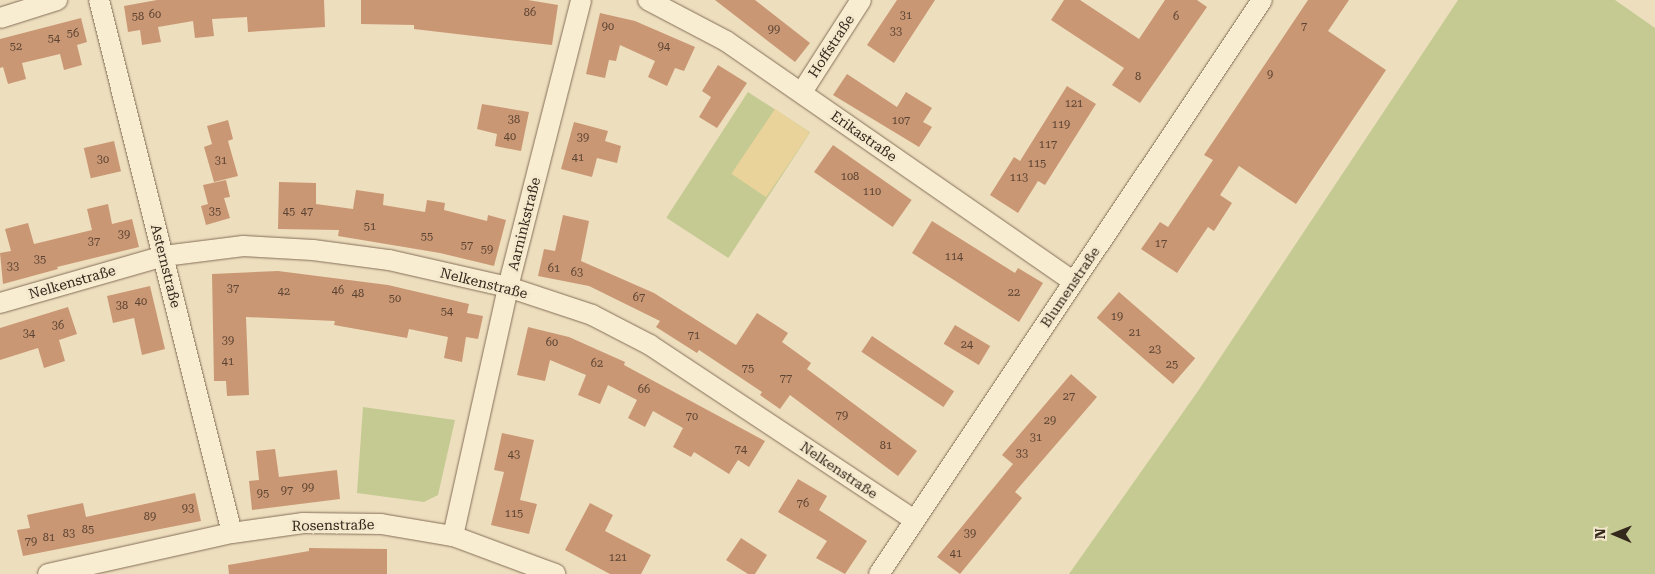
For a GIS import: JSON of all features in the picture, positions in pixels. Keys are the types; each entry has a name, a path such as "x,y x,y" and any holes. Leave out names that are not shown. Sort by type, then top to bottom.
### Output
{"street":[{"path":"0,18 57,0"},
{"name":"Asternstraße","path":"99,0 232,533"},
{"name":"Aarninkstraße","path":"453,536 508,287 581,0"},
{"name":"Erikastraße","path":"648,0 703,27 802,92 1073,281"},
{"name":"Hoffstraße","path":"802,92 861,0"},
{"name":"Blumenstraße","path":"879,574 1262,0"},
{"name":"Nelkenstraße","path":"0,303 164,256 243,246 313,250 388,260 508,287 592,315 650,344 914,520"},
{"name":"Rosenstraße","path":"48,574 69,572 232,533 312,523 382,524 453,536 555,574"}],"green space":[{"path":"1458,0 1615,0 1655,28 1655,574 1069,574 1198,391"},
{"path":"748,92 810,132 728,258 666,218"},
{"path":"363,407 455,420 438,495 424,502 357,493"}],"sand":[{"path":"775,109 810,132 766,197 731,174"}],"building":[{"path":"157,0 324,0 325,27 248,32 247,17 212,19 214,36 195,38 193,21 158,27 161,42 142,45 140,30 128,32 124,6"},
{"path":"361,0 528,0 558,5 552,45 414,29 414,25 361,24"},
{"path":"715,0 755,0 810,43 795,62"},
{"path":"897,0 935,0 894,63 867,45"},
{"path":"1064,0 1080,0 1139,39 1165,0 1197,0 1207,7 1140,103 1112,85 1124,68 1051,20"},
{"path":"1308,0 1349,0 1328,31 1386,70 1296,204 1239,166 1220,195 1232,203 1214,231 1208,227 1177,273 1141,249 1160,222 1168,227 1213,160 1204,155"},
{"path":"600,13 635,21 695,47 684,71 675,68 667,86 648,77 655,61 620,45 616,61 609,60 605,78 586,74"},
{"path":"81,18 87,42 77,45 82,65 64,70 60,54 22,63 26,79 8,84 3,67 0,68 0,39"},
{"path":"718,65 747,83 717,128 699,117 711,97 702,91"},
{"path":"847,74 897,107 906,92 932,108 923,122 932,127 919,147 833,95"},
{"path":"1067,86 1096,104 1045,185 1038,181 1018,213 990,195 1014,157 1020,161"},
{"path":"482,104 529,112 521,151 495,146 497,134 477,129"},
{"path":"228,120 233,139 228,141 238,176 214,182 204,147 212,144 207,126"},
{"path":"574,122 608,131 605,141 621,146 617,163 597,158 592,177 561,169"},
{"path":"114,141 121,171 91,178 84,148"},
{"path":"833,145 912,200 893,227 814,172"},
{"path":"226,180 230,197 224,198 230,218 206,225 201,206 208,204 203,185"},
{"path":"279,182 316,183 316,204 353,209 356,190 384,194 383,205 425,212 427,200 445,203 444,210 487,221 488,215 506,220 494,266 440,253 338,236 339,230 278,229"},
{"path":"108,204 112,224 132,219 139,247 57,267 58,269 3,284 0,253 11,251 5,229 28,223 34,244 92,230 87,209"},
{"path":"563,215 589,221 581,261 654,293 736,345 757,313 788,333 782,342 811,363 807,369 917,451 898,476 790,395 780,409 760,395 762,392 699,350 697,353 656,327 660,321 589,286 538,276 544,249 555,251"},
{"path":"932,221 1015,273 1018,268 1043,283 1019,322 912,253"},
{"path":"278,271 388,285 469,304 467,313 483,316 478,339 466,337 462,362 444,358 448,337 409,329 407,338 334,325 335,321 246,317 249,395 227,396 226,381 214,381 212,274"},
{"path":"150,286 165,349 142,355 134,318 113,323 107,296"},
{"path":"1119,292 1195,358 1173,384 1097,318"},
{"path":"68,307 77,334 59,340 65,361 44,368 38,348 0,360 0,328"},
{"path":"955,325 990,346 979,365 944,344"},
{"path":"528,327 569,337 625,362 624,365 765,441 749,467 738,460 729,474 694,452 691,457 673,447 683,428 653,411 645,427 628,418 637,400 608,385 600,404 578,395 586,375 550,360 545,381 517,375"},
{"path":"872,336 954,391 943,407 861,352"},
{"path":"1071,374 1097,397 1015,492 1022,498 960,574 937,557 1013,464 1002,455"},
{"path":"502,433 534,440 520,500 537,504 529,534 491,525 504,472 494,470"},
{"path":"275,449 279,477 337,470 340,499 252,510 249,481 259,480 256,451"},
{"path":"798,479 827,496 819,510 867,541 845,574 816,558 827,541 778,512"},
{"path":"195,493 201,521 23,556 17,530 30,528 27,515 83,503 86,517"},
{"path":"590,503 613,515 605,531 651,555 641,574 610,574 565,550"},
{"path":"741,538 767,555 755,574 748,574 726,560"},
{"path":"309,548 387,549 387,574 229,574 228,565 309,551"}]}
